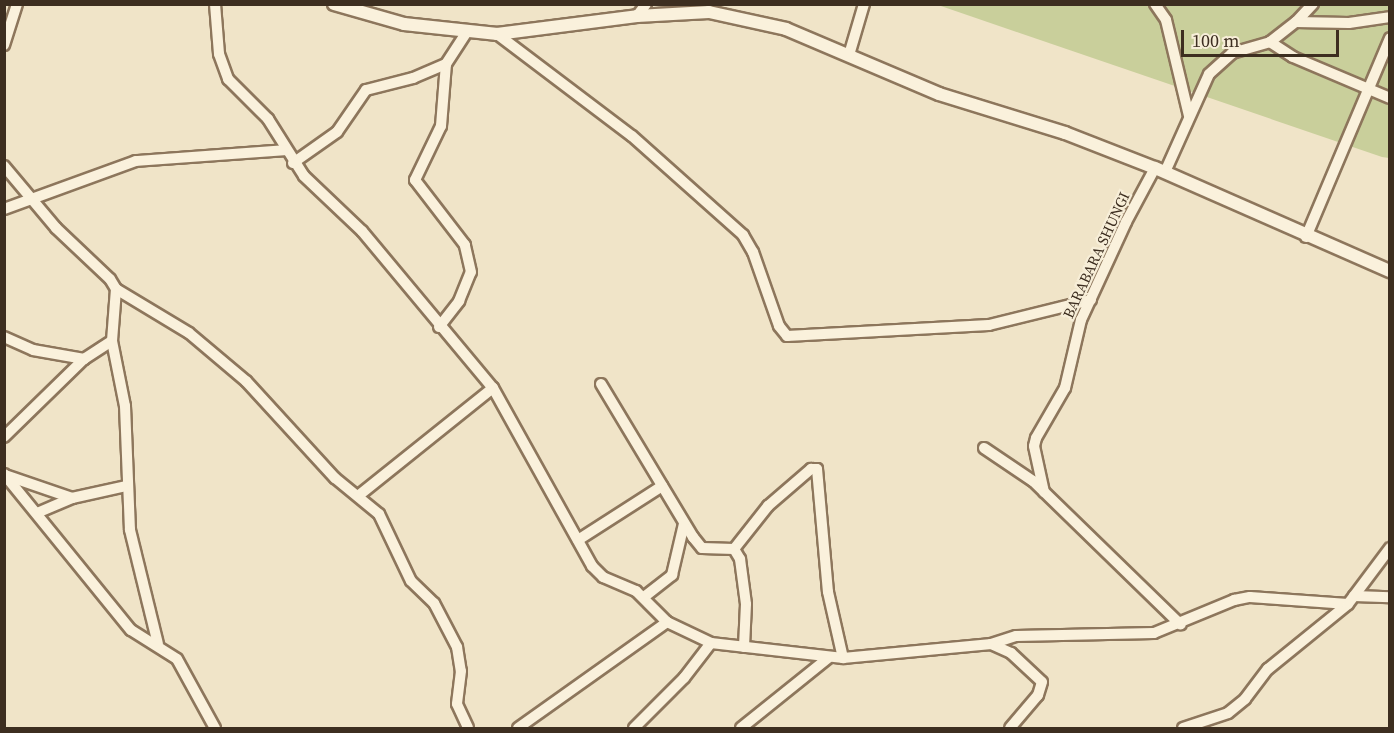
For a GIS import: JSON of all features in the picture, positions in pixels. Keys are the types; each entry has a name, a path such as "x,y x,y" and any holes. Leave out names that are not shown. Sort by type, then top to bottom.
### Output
{"street":[{"path":"4,45 16,4"},
{"path":"215,4 222,69 268,119 293,164 362,231 439,327 493,388 592,566 603,577 644,597 667,622 711,643 843,658 991,644 1016,636 1154,633 1181,625 1234,600 1250,597 1351,600 1389,597"},
{"path":"334,4 404,24 497,34 637,16 709,12 786,29 939,94 1065,133 1160,170 1306,237 1389,271"},
{"path":"637,16 646,4"},
{"path":"849,55 864,4"},
{"path":"1155,4 1166,20 1189,116"},
{"path":"1313,4 1296,22 1270,42 1293,57 1389,98"},
{"path":"1296,22 1350,23 1389,17"},
{"path":"439,327 459,301 471,272 465,245 415,180 441,126 446,64 468,30"},
{"path":"497,34 632,136 743,235 753,252 778,326 788,336 989,325 1091,300"},
{"path":"1306,237 1366,87 1389,38"},
{"name":"BARABARA SHUNGI","path":"1044,492 1034,446 1036,438 1065,387 1081,320 1091,300 1209,74 1232,53 1270,42"},
{"path":"293,164 337,132 359,98 372,85 413,78 446,64"},
{"path":"4,209 136,161 286,150"},
{"path":"4,166 56,228 110,279 116,290 189,333 246,381 272,405 321,464 379,514 411,581 434,603 451,632 461,659 457,704 468,729"},
{"path":"116,290 112,341 125,406 126,486 130,530 158,644"},
{"path":"4,337 33,350 84,359"},
{"path":"4,437 84,359 112,341"},
{"path":"601,384 684,524 702,548 734,549"},
{"path":"358,496 493,388"},
{"path":"984,448 1044,492 1181,625"},
{"path":"734,549 768,506 811,469 817,469 828,592 843,658"},
{"path":"5,475 72,498"},
{"path":"5,475 131,630 158,644 177,659 215,729"},
{"path":"37,513 72,498 126,486"},
{"path":"578,540 662,486"},
{"path":"644,597 672,575 684,524"},
{"path":"1183,729 1237,706 1268,669 1351,600 1389,548"},
{"path":"734,549 743,568 744,646"},
{"path":"518,729 667,622"},
{"path":"634,729 684,678 711,643"},
{"path":"991,644 1011,653 1035,672 1042,682 1038,695 1010,729"},
{"path":"741,729 828,658"}],"green space":[{"path":"938,5 1389,5 1389,158 1382,157"}]}
